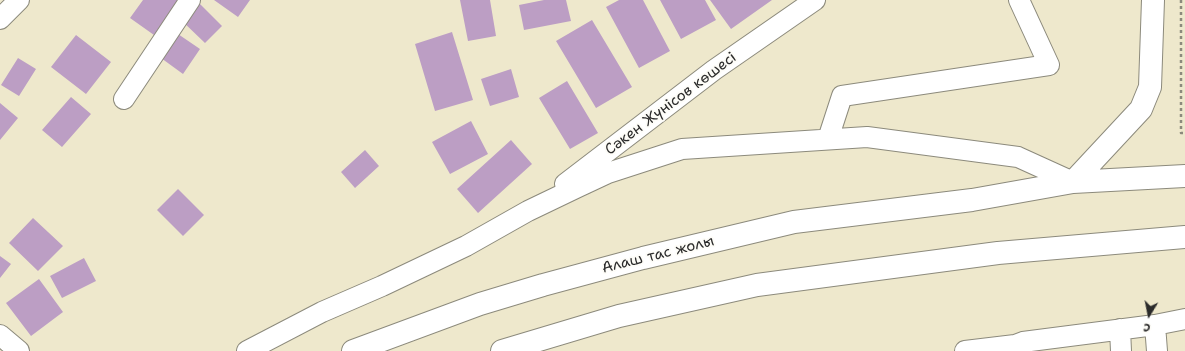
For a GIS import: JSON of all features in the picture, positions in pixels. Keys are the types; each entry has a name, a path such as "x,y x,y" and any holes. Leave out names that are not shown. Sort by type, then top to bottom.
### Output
{"main road":[{"path":"1073,182 1141,110 1150,87 1153,0"},
{"name":"Алаш тас жолы","path":"354,351 480,304 542,285 643,258 794,222 972,200 1073,182 1185,176"},
{"path":"502,351 619,316 757,284 998,253 1185,237"}],"street":[{"path":"0,19 19,0"},
{"path":"124,99 190,0"},
{"name":"Сәкен Жүнісов көшесі","path":"528,211 714,70 815,0"},
{"path":"828,139 842,96 1049,66 1019,0"},
{"path":"247,351 322,312 382,286 466,246 528,211 608,173 682,149 867,137 1018,157 1073,182"},
{"path":"965,351 1014,348 1023,342 1155,325 1185,319"},
{"path":"1155,325 1157,351"},
{"path":"1120,329 1120,351"},
{"path":"0,335 19,351"}],"path":[{"path":"1181,0 1181,133 1185,133"}],"building":[{"path":"143,0 178,0 154,35 130,18"},
{"path":"214,0 250,0 238,17"},
{"path":"460,0 490,0 496,36 468,41"},
{"path":"544,0 566,0 571,21 524,30 519,5"},
{"path":"619,0 643,0 670,51 639,68 606,7"},
{"path":"660,0 705,0 716,20 681,39"},
{"path":"710,0 772,0 731,29"},
{"path":"198,2 222,26 205,43 181,20"},
{"path":"592,20 632,87 596,108 556,41"},
{"path":"452,32 473,100 435,111 415,44"},
{"path":"178,34 200,49 183,74 161,58"},
{"path":"76,35 111,62 86,94 51,67"},
{"path":"18,58 36,69 19,96 1,85"},
{"path":"511,69 519,97 490,106 481,79"},
{"path":"567,81 598,133 570,149 539,98"},
{"path":"71,97 91,114 62,147 42,130"},
{"path":"0,103 18,118 0,140"},
{"path":"471,121 488,154 450,174 432,142"},
{"path":"511,140 532,164 478,213 457,189"},
{"path":"365,150 379,166 355,188 341,172"},
{"path":"178,189 204,215 183,236 157,210"},
{"path":"33,218 63,246 38,271 9,243"},
{"path":"0,256 11,264 0,278"},
{"path":"84,258 96,281 62,298 50,276"},
{"path":"39,279 63,312 31,336 6,303"}]}
